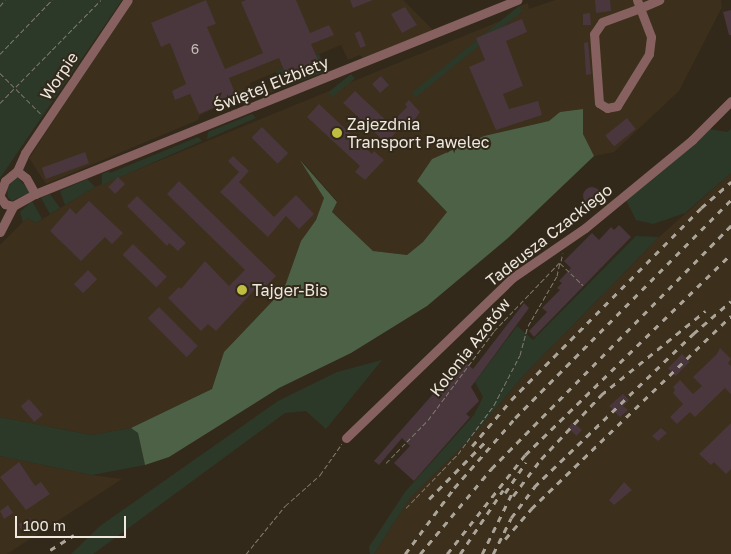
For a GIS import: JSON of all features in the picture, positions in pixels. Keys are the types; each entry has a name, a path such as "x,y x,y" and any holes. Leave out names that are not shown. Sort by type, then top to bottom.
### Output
{"street":[{"name":"Worpie","path":"17,171 48,120 128,0"},
{"name":"Świętej Elżbiety","path":"35,194 517,0"},
{"path":"638,4 652,37 649,54 617,106 608,108 599,102 594,34 602,22 638,4 659,0"},
{"name":"Tadeusza Czackiego","path":"346,438 512,278 565,243 676,154 731,102"},
{"path":"0,232 13,206 35,194 26,178 17,171 5,181 0,196 5,204 13,206"}],"path":[{"path":"0,6 5,0"},
{"path":"0,54 52,0"},
{"path":"0,103 101,0"},
{"path":"0,73 48,120"},
{"path":"406,508 458,454 494,405 520,355 528,326 556,276 565,243"},
{"path":"560,262 583,285"},
{"name":"Kolonia Azotów","path":"386,463 428,420 516,305 560,262"},
{"path":"246,554 285,506 320,475 346,438"}],"shaded area":[{"path":"133,0 403,0 433,30 363,58 360,55 348,60 341,45 317,55 319,62 286,75 276,72 250,83 255,94 273,86 275,91 253,100 241,97 200,115 198,120 46,184 29,158"},
{"path":"555,0 721,0 722,7 679,91 614,152 594,156 590,151 583,134 583,109 561,112 549,121 484,136 432,159 417,181 447,212 423,242 407,255 373,251 332,212 337,201 302,161 324,198 316,220 301,241 284,289 224,352 212,389 131,428 91,435 0,417 0,245 27,218 36,223 95,187 522,12 519,6 528,3 529,9"},
{"path":"731,173 731,554 374,554 410,498 472,437 522,377 659,237"},
{"path":"0,456 92,475 122,479 7,554 0,554"}],"green space":[{"path":"0,0 122,0 0,178"},
{"path":"519,6 523,11 416,98 412,93"},
{"path":"319,54 327,71 282,88 276,72 283,68 287,75 319,62 316,55"},
{"path":"351,74 355,79 332,97 328,92"},
{"path":"583,109 583,134 594,156 508,238 427,306 351,353 279,388 169,457 145,465 138,433 131,428 212,389 224,352 284,289 301,241 316,220 324,198 300,160 337,202 332,212 373,251 407,255 423,242 447,212 417,181 432,159 484,136 549,121 560,112"},
{"path":"252,114 256,118 207,139 208,132"},
{"path":"709,129 727,132 731,129 731,173 685,213 653,224 636,220 626,200"},
{"path":"198,137 202,141 102,185 102,174 109,171 110,173"},
{"path":"17,177 31,192 12,201 8,197 7,188"},
{"path":"87,179 95,187 65,205 60,191"},
{"path":"50,194 60,208 50,214 41,198"},
{"path":"32,201 42,219 36,223 27,218 23,222 20,212"},
{"path":"636,236 659,237 522,377 472,437 410,498 374,554 370,554 369,547 405,492 474,415 483,397 475,382 517,326 533,340"},
{"path":"382,360 326,429 306,411 285,413 93,554 71,554 100,526 278,401 337,372"},
{"path":"0,417 91,435 131,428 138,433 145,465 92,475 0,456"}],"building":[{"path":"206,0 216,24 207,27 225,69 263,53 241,2 246,0 296,0 310,33 329,25 334,35 311,44 319,62 286,75 279,58 229,78 237,98 199,114 190,94 175,100 172,91 186,84 170,43 161,47 151,23"},
{"path":"350,0 373,0 353,8"},
{"path":"595,0 610,0 611,11 596,13"},
{"path":"405,7 417,25 402,33 391,14"},
{"path":"731,10 731,35 729,35 723,12"},
{"path":"590,13 591,25 583,25 583,14"},
{"path":"522,19 527,32 506,41 523,86 503,94 509,109 538,101 542,115 496,130 469,67 485,60 476,38"},
{"path":"360,31 366,46 360,48 354,33"},
{"path":"588,42 591,74 586,75 584,43"},
{"path":"381,76 389,85 380,93 372,84"},
{"path":"355,91 390,124 407,107 405,104 409,100 420,112 406,132 401,127 386,143 343,103"},
{"name":"Zajezdnia Transport Pawelec","path":"319,104 372,154 374,151 384,160 365,180 355,172 360,166 307,117"},
{"path":"627,118 636,129 614,147 605,136"},
{"path":"262,127 288,153 278,164 251,138"},
{"path":"85,152 89,163 46,179 42,168"},
{"path":"233,156 249,171 239,182 274,217 296,195 314,214 299,229 286,216 268,237 220,192 239,172 228,161"},
{"path":"118,177 125,184 115,194 108,187"},
{"path":"179,181 276,276 263,289 259,285 216,331 208,324 201,331 168,298 179,287 181,289 205,261 229,286 245,270 167,194"},
{"path":"592,187 598,190 601,196 598,202 592,205 586,202 583,196 586,190"},
{"path":"137,196 186,243 178,251 169,243 167,246 127,206"},
{"path":"89,201 123,233 112,244 105,237 81,261 50,231 70,208 76,214"},
{"path":"619,225 631,237 534,337 529,331 547,312 542,308 560,290 557,288 562,283 559,281 571,268 564,261 592,233 599,240 611,227 614,230"},
{"path":"133,244 167,277 156,287 123,255"},
{"path":"88,270 97,279 83,293 74,284"},
{"path":"524,303 529,308 471,387 479,401 466,414 470,417 414,481 394,463 410,446 402,438 379,465 374,461 463,360 473,369"},
{"path":"159,307 198,346 187,357 148,318"},
{"path":"720,348 731,359 728,363 731,366 731,394 725,388 695,417 690,412 677,424 670,417 683,404 673,393 675,390 673,387 680,380 693,394 702,386 693,377 717,354"},
{"path":"682,354 690,362 676,376 668,368"},
{"path":"623,394 629,400 623,406 628,410 620,417 609,406"},
{"path":"29,399 43,415 34,422 21,406"},
{"path":"573,422 582,430 577,436 568,428"},
{"path":"731,423 731,469 726,474 714,462 711,465 699,454"},
{"path":"661,428 667,433 658,441 652,436"},
{"path":"19,462 35,486 41,482 50,494 26,510 0,477"},
{"path":"624,482 632,490 614,505 609,500"},
{"path":"8,505 13,513 4,519 0,511"},
{"path":"30,518 33,524 22,530 18,524"}],"railway":[{"path":"472,446 511,400 701,208 731,182"},
{"path":"405,554 454,488 515,418 731,200"},
{"path":"420,554 491,469 731,226"},
{"path":"447,554 525,455 731,254"},
{"path":"493,554 511,518 534,487 693,334 731,301"},
{"path":"513,496 541,459 601,395 705,311"},
{"path":"505,539 531,509 731,316"},
{"path":"429,499 485,442"},
{"path":"505,493 526,462"},
{"path":"482,554 514,489"},
{"path":"460,554 503,490"},
{"path":"50,550 74,535"}],"place":[{"name":"Zajezdnia Transport Pawelec","path":"337,133"},
{"name":"Tajger-Bis","path":"242,290"}]}
